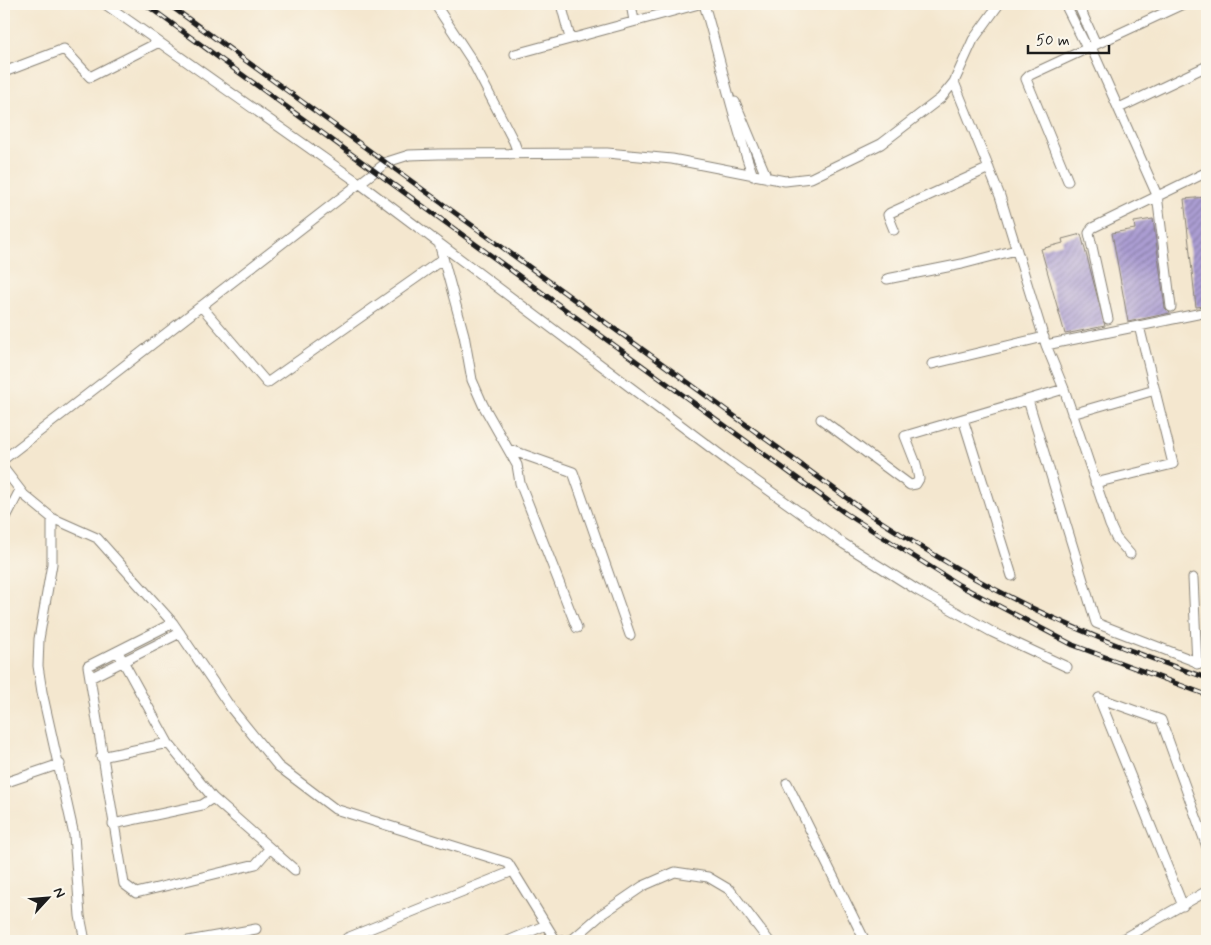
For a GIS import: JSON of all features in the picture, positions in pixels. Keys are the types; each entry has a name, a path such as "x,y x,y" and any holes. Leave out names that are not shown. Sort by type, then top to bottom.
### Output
{"street":[{"path":"105,4 359,183 731,463 844,544 916,590 992,632 1067,668"},
{"path":"435,4 471,59 514,142 518,154"},
{"path":"560,4 570,38"},
{"path":"631,4 634,21"},
{"path":"515,54 699,4"},
{"path":"704,4 728,86 737,130 753,176"},
{"path":"4,459 387,162 409,155 607,153 672,159 785,181 811,178 881,144 941,98 954,82 973,40 999,4"},
{"path":"1066,4 1091,46 1157,195 1171,307"},
{"path":"1078,4 1091,46"},
{"path":"1068,181 1026,79 1030,75 1183,4"},
{"path":"4,72 64,48 90,78 160,42"},
{"path":"1119,108 1204,67"},
{"path":"954,82 1000,196 1045,341 1064,389 1095,482 1116,538 1130,554"},
{"path":"728,86 766,178"},
{"path":"894,230 889,218 890,212 989,168"},
{"path":"1108,319 1089,233 1092,228 1207,172"},
{"path":"439,243 464,335 472,380 483,405 517,465 523,492 578,628"},
{"path":"887,279 962,264 1016,250"},
{"path":"201,306 267,383 443,259"},
{"path":"932,364 1045,341 1139,326 1207,312"},
{"path":"1095,482 1173,464 1139,326"},
{"path":"821,419 910,485 916,484 919,479 916,464 905,436 1064,389"},
{"path":"1072,414 1155,390"},
{"path":"1028,400 1096,623 1197,664 1207,666"},
{"path":"963,419 1012,576"},
{"path":"508,449 572,472 630,635"},
{"path":"4,469 20,490 52,518 97,538 173,622 230,708 278,766 335,809 508,862 556,941"},
{"path":"4,521 20,490"},
{"path":"52,518 52,564 39,639 38,666 42,692 60,764 74,835 80,916 85,941"},
{"path":"1193,578 1197,664"},
{"path":"173,622 88,666 124,884 136,893 256,864 268,849"},
{"path":"90,678 124,663 180,632"},
{"path":"118,652 168,743 213,798 268,849 295,870"},
{"path":"1183,906 1099,698 1161,720 1207,847"},
{"path":"102,757 168,743"},
{"path":"4,783 60,764"},
{"path":"787,783 865,941"},
{"path":"113,824 202,805 213,798"},
{"path":"348,941 348,938 513,871"},
{"path":"562,941 572,940 602,914 643,886 675,872 708,877 730,890 769,941"},
{"path":"1119,941 1207,891"},
{"path":"508,941 546,925"},
{"path":"188,941 256,929"}],"building":[{"path":"1207,197 1207,306 1196,307 1184,199"},
{"path":"1153,219 1165,308 1170,313 1128,322 1112,233 1135,229 1134,222"},
{"path":"1081,234 1105,326 1065,334 1041,249 1063,243 1062,239"}],"railway":[{"path":"145,4 845,513 959,585 1073,645 1207,695"},
{"path":"168,4 866,512 955,567 1034,609 1107,641 1207,678"}]}
